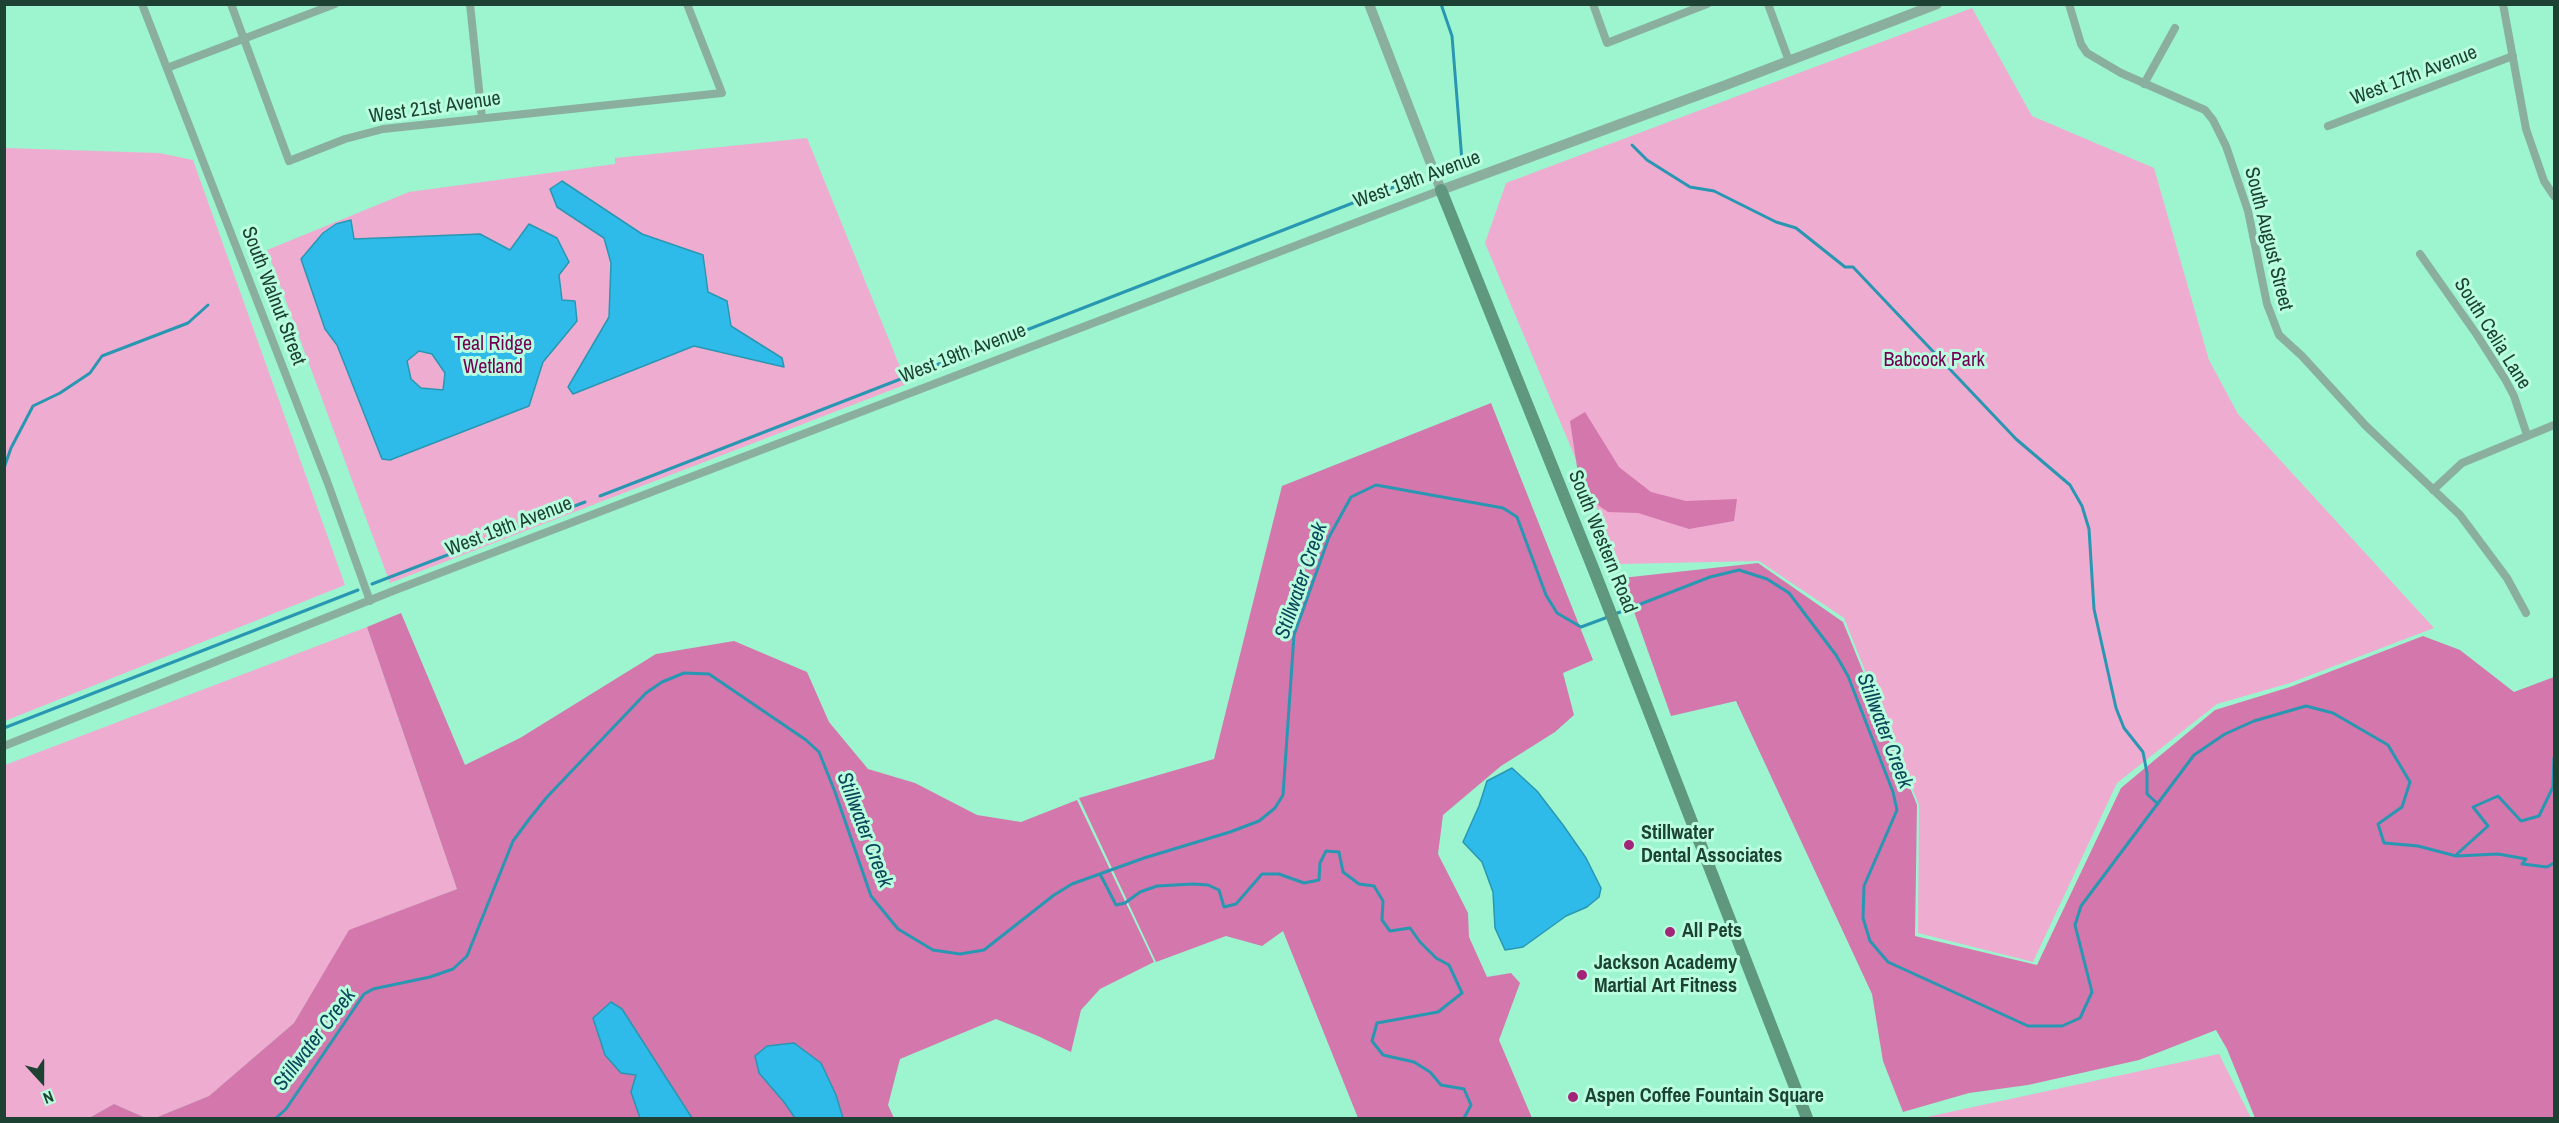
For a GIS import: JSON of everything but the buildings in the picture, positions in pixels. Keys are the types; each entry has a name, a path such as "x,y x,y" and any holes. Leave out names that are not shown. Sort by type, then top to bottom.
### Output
{"main road":[{"name":"South Western Road","path":"1441,190 1632,669 1807,1119"}],"street":[{"name":"South Walnut Street","path":"142,4 327,481 370,601"},
{"path":"231,4 244,38"},
{"path":"167,68 335,4"},
{"path":"470,4 482,118"},
{"name":"West 21st Avenue","path":"244,38 289,161 345,139 382,129 722,93 687,4"},
{"name":"South Western Road","path":"1369,4 1441,190"},
{"path":"1593,4 1607,43 1707,4"},
{"path":"1768,4 1789,61"},
{"name":"West 19th Avenue","path":"4,746 370,601 1308,239 1937,4"},
{"name":"South August Street","path":"2069,4 2081,44 2087,53 2144,84 2205,110 2213,120 2226,146 2248,211 2267,304 2279,335 2302,356 2366,426 2460,515 2506,578 2526,613"},
{"path":"2503,4 2526,129 2544,181 2554,196"},
{"path":"2144,84 2175,28"},
{"name":"West 17th Avenue","path":"2328,126 2513,56"},
{"name":"South Celia Lane","path":"2420,254 2505,379 2514,396 2527,435"},
{"path":"2433,490 2462,463 2554,425"}],"green space":[{"name":"Babcock Park","path":"1972,8 2032,116 2154,168 2209,360 2238,414 2434,628 2290,683 2217,704 2117,783 2033,962 1918,933 1919,805 1844,618 1759,561 1620,564 1485,243 1506,183"},
{"name":"Teal Ridge Wetland","path":"807,138 907,384 390,583 267,250 409,192 615,164 615,158"},
{"path":"5,148 159,153 193,160 345,585 5,721"},
{"path":"367,627 457,889 350,930 294,1023 209,1096 155,1118 146,1118 114,1104 89,1118 5,1118 5,765"},
{"path":"2219,1054 2251,1118 1922,1118"}],"shaded area":[{"path":"1491,403 1593,660 1563,673 1574,715 1555,732 1501,766 1443,815 1438,854 1468,913 1469,937 1487,977 1511,973 1520,983 1499,1040 1532,1118 1358,1118 1283,931 1262,946 1226,936 1156,962 1079,798 1214,759 1282,486"},
{"path":"1585,412 1619,467 1651,492 1686,501 1737,499 1734,521 1689,529 1638,513 1608,512 1581,493 1570,421"},
{"path":"1758,563 1843,622 1917,805 1915,936 2037,965 2121,788 2215,710 2290,687 2423,636 2460,650 2514,692 2554,677 2554,1118 2255,1118 2227,1049 2216,1030 2139,1060 2028,1085 1969,1093 1903,1112 1883,1061 1872,994 1736,701 1671,716 1622,578"},
{"path":"401,613 465,765 520,738 656,654 734,641 807,672 829,722 868,769 915,783 977,815 1021,822 1077,800 1154,962 1100,989 1081,1010 1071,1052 996,1019 900,1059 888,1105 894,1118 155,1118 209,1096 294,1023 349,930 457,889 367,627"},
{"path":"114,1104 146,1118 89,1118"}],"water":[{"path":"562,181 642,234 703,255 708,292 727,301 731,326 782,358 784,367 694,346 573,394 568,387 609,317 611,263 604,238 557,207 550,189"},
{"path":"351,220 354,239 480,234 510,250 529,224 557,238 569,262 559,275 562,300 575,301 577,321 543,362 529,406 390,460 382,459 337,345 325,329 301,259 323,233 336,224","holes":["419,351 432,354 445,373 443,390 421,388 411,379 407,361"]},
{"path":"1512,768 1537,791 1563,825 1586,858 1601,888 1599,897 1587,907 1566,916 1523,947 1505,950 1495,928 1493,892 1482,862 1463,842 1487,781"},
{"path":"611,1002 622,1009 692,1118 640,1118 631,1092 636,1075 621,1073 605,1055 593,1018"},
{"path":"794,1043 821,1063 836,1095 843,1118 795,1118 759,1073 755,1056 767,1046"}],"waterway":[{"path":"1441,4 1452,36 1462,161"},
{"path":"1632,145 1647,160 1690,187 1714,191 1776,222 1796,228 1845,267 1853,267 2016,439 2070,485 2082,506 2089,529 2094,609 2116,708 2124,728 2143,752 2147,773 2147,794 2158,804"},
{"path":"600,496 1417,178"},
{"path":"4,468 11,448 33,406 60,393 90,373 102,356 188,323 208,305"},
{"name":"Stillwater Creek","path":"276,1118 286,1109 364,994 373,989 430,977 453,969 467,956 513,841 530,818 547,797 646,693 662,682 684,673 709,674 806,740 819,752 871,896 898,929 933,950 960,954 984,950 1054,895 1072,884 1144,858 1230,832 1259,821 1275,808 1283,795 1294,635 1329,537 1351,497 1376,485 1503,508 1517,517 1546,595 1557,613 1581,627 1608,617"},
{"path":"372,584 585,502"},
{"name":"Stillwater Creek","path":"1615,614 1710,577 1739,570 1767,579 1789,593 1836,655 1848,676 1893,792 1897,810 1864,886 1863,918 1870,941 1888,962 2028,1026 2062,1026 2080,1018 2092,992 2075,925 2081,906 2194,755 2225,734 2254,721 2306,706 2333,713 2388,745 2410,782 2402,807 2378,824 2384,843 2418,846 2456,856 2498,854 2526,859 2522,864 2547,867 2554,863"},
{"path":"4,728 358,590"},
{"path":"2457,854 2488,826 2473,807 2498,796 2521,821 2539,816 2553,787 2554,758"},
{"path":"1100,874 1116,905 1125,903 1140,892 1157,886 1193,884 1208,885 1219,890 1224,907 1236,904 1262,874 1279,874 1304,883 1319,880 1320,863 1326,851 1339,852 1343,872 1359,884 1374,886 1383,901 1382,920 1390,931 1410,928 1436,958 1449,965 1462,993 1438,1012 1377,1023 1372,1041 1383,1055 1414,1062 1430,1072 1441,1085 1464,1089 1471,1105 1464,1118"}],"place":[{"name":"Stillwater Dental Associates","path":"1629,845"},
{"name":"All Pets","path":"1670,932"},
{"name":"Jackson Academy Martial Art Fitness","path":"1582,975"},
{"name":"Aspen Coffee Fountain Square","path":"1573,1097"}]}
